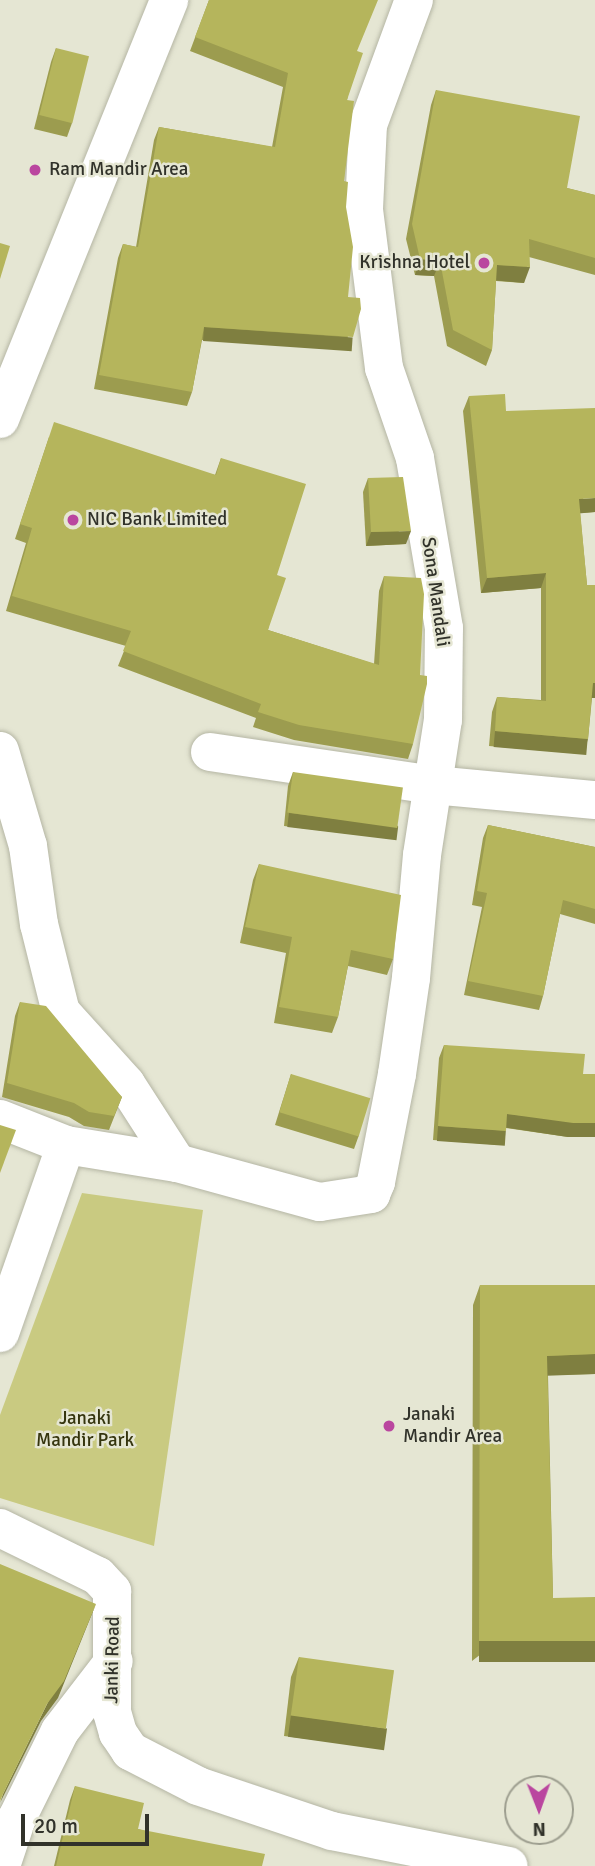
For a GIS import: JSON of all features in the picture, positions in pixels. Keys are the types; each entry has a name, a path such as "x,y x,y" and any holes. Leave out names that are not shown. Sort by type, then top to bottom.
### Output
{"street":[{"path":"0,419 169,0"},
{"name":"Sona Mandali","path":"177,1163 320,1202 370,1194 376,1182 397,1074 443,720 444,628 415,458 384,368 364,209 368,125 414,0"},
{"path":"0,751 28,846 39,924 61,1012 126,1084 177,1163"},
{"path":"210,752 433,785 595,800"},
{"path":"0,1119 66,1144 177,1163"},
{"path":"0,1333 66,1144"},
{"name":"Janki Road","path":"0,1528 98,1576 112,1591 112,1712 118,1734 130,1751 198,1786 332,1832 509,1866"},
{"path":"1,1866 17,1818 60,1731 114,1661"}],"green space":[{"name":"Janaki Mandir Park","path":"82,1193 203,1210 154,1546 0,1498 0,1415"}],"building":[{"path":"209,0 378,0 357,51 363,53 347,100 354,101 344,181 348,182 346,207 353,247 348,297 360,298 361,309 353,337 204,327 192,392 99,375 123,244 138,247 159,127 275,147 288,73 195,37"},
{"path":"56,48 89,56 72,123 39,115"},
{"path":"436,90 580,116 567,188 595,195 595,258 529,239 530,267 497,265 492,350 453,330 440,261 420,259 412,224"},
{"path":"0,243 10,246 0,279"},
{"path":"505,394 506,411 595,408 595,498 579,499 587,585 595,585 595,683 588,739 495,731 497,697 546,701 546,573 487,578 469,396"},
{"path":"54,422 216,475 221,458 306,484 277,575 286,578 268,630 379,665 384,576 421,578 424,594 420,675 427,676 427,684 413,744 299,725 258,712 261,704 123,651 131,631 12,596 32,528 20,524"},
{"path":"403,477 411,531 371,532 368,478"},
{"path":"293,772 403,787 397,828 287,813"},
{"path":"488,825 595,847 595,909 563,900 543,996 468,981 487,893 477,891"},
{"path":"259,864 401,895 393,959 351,950 338,1017 279,1007 292,937 245,927"},
{"path":"20,1002 46,1006 122,1097 114,1116 89,1112 74,1103 7,1083"},
{"path":"444,1045 585,1054 583,1074 595,1074 595,1123 573,1123 507,1114 506,1131 438,1126"},
{"path":"291,1074 370,1098 359,1137 279,1112"},
{"path":"0,1125 16,1130 0,1173"},
{"path":"480,1285 595,1285 595,1354 547,1356 553,1598 595,1597 595,1641 479,1641"},
{"path":"0,1564 96,1604 64,1681 47,1704 0,1801"},
{"path":"299,1657 394,1670 386,1729 291,1715"},
{"path":"75,1786 144,1803 138,1829 265,1854 262,1866 56,1866"}],"place":[{"name":"Ram Mandir Area","path":"35,170"},
{"name":"Krishna Hotel","path":"484,263"},
{"name":"NIC Bank Limited","path":"73,520"},
{"name":"Janaki Mandir Area","path":"389,1426"}]}
